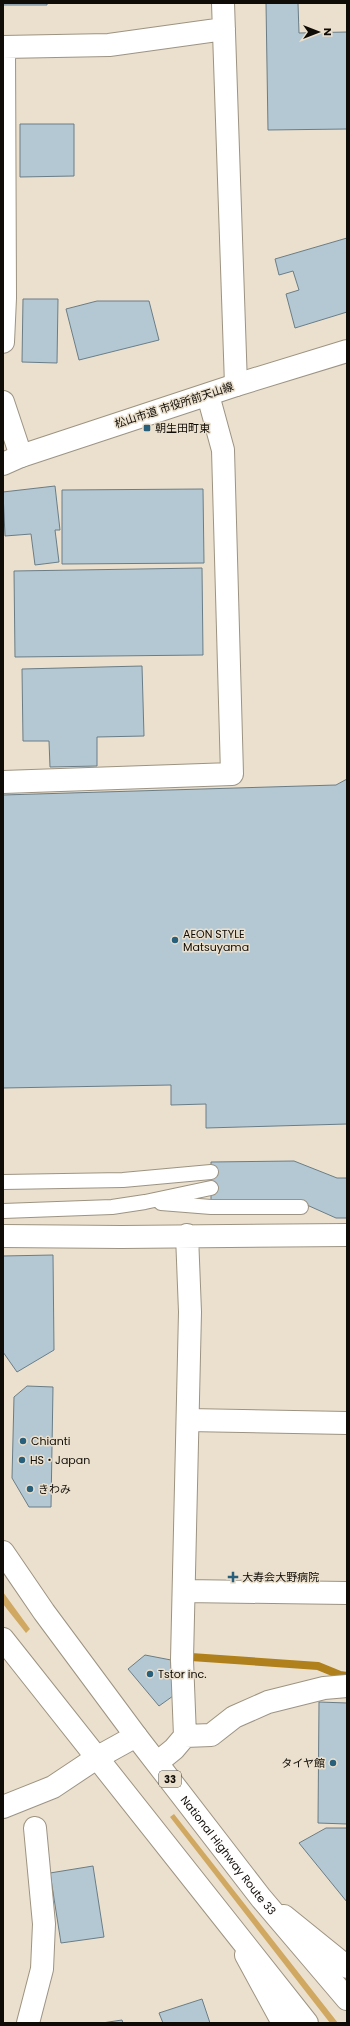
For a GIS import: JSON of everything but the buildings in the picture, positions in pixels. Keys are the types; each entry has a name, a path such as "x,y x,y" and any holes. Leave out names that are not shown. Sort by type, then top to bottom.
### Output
{"main road":[{"path":"223,3 236,385"},
{"path":"3,342 4,47 109,45 224,29"},
{"name":"松山市道 市役所前天山線","path":"12,460 236,385 347,351"},
{"path":"3,782 232,774 223,450 208,395"},
{"path":"3,402 12,460"},
{"path":"3,1236 121,1237 347,1234"},
{"path":"186,1736 182,1660 190,1312 187,1235"},
{"path":"188,1420 347,1423"},
{"name":"National Highway Route 33","path":"3,1552 44,1612 136,1736 158,1762 261,1898 347,1999"},
{"path":"184,1591 347,1593"},
{"path":"3,1639 98,1757 307,2023"},
{"path":"158,1762 174,1749 186,1736 211,1735 234,1717 268,1702 317,1689 347,1686"},
{"path":"3,1807 53,1787 98,1757 136,1736"},
{"path":"28,2023 42,1969 44,1924 35,1828"},
{"path":"261,1898 347,1967"},
{"path":"230,1925 282,2023"}],"lane":[{"path":"3,1182 123,1180 211,1172"},
{"path":"3,1211 112,1207 211,1188"},
{"path":"144,1202 211,1207 301,1207"}],"shaded area":[{"path":"3,1592 30,1629 26,1633 3,1604"},
{"path":"174,1814 338,2023 330,2023 170,1817"}],"waterway":[{"path":"191,1657 318,1666 340,1675 347,1676"}],"place":[{"name":"朝生田町東","path":"147,428"},
{"name":"AEON STYLE Matsuyama","path":"175,940"},
{"name":"Chianti","path":"23,1441"},
{"name":"HS・Japan","path":"22,1460"},
{"name":"きわみ","path":"30,1489"},
{"name":"大寿会大野病院","path":"233,1577"},
{"name":"Tstor inc.","path":"150,1674"},
{"name":"タイヤ館","path":"333,1763"}]}
